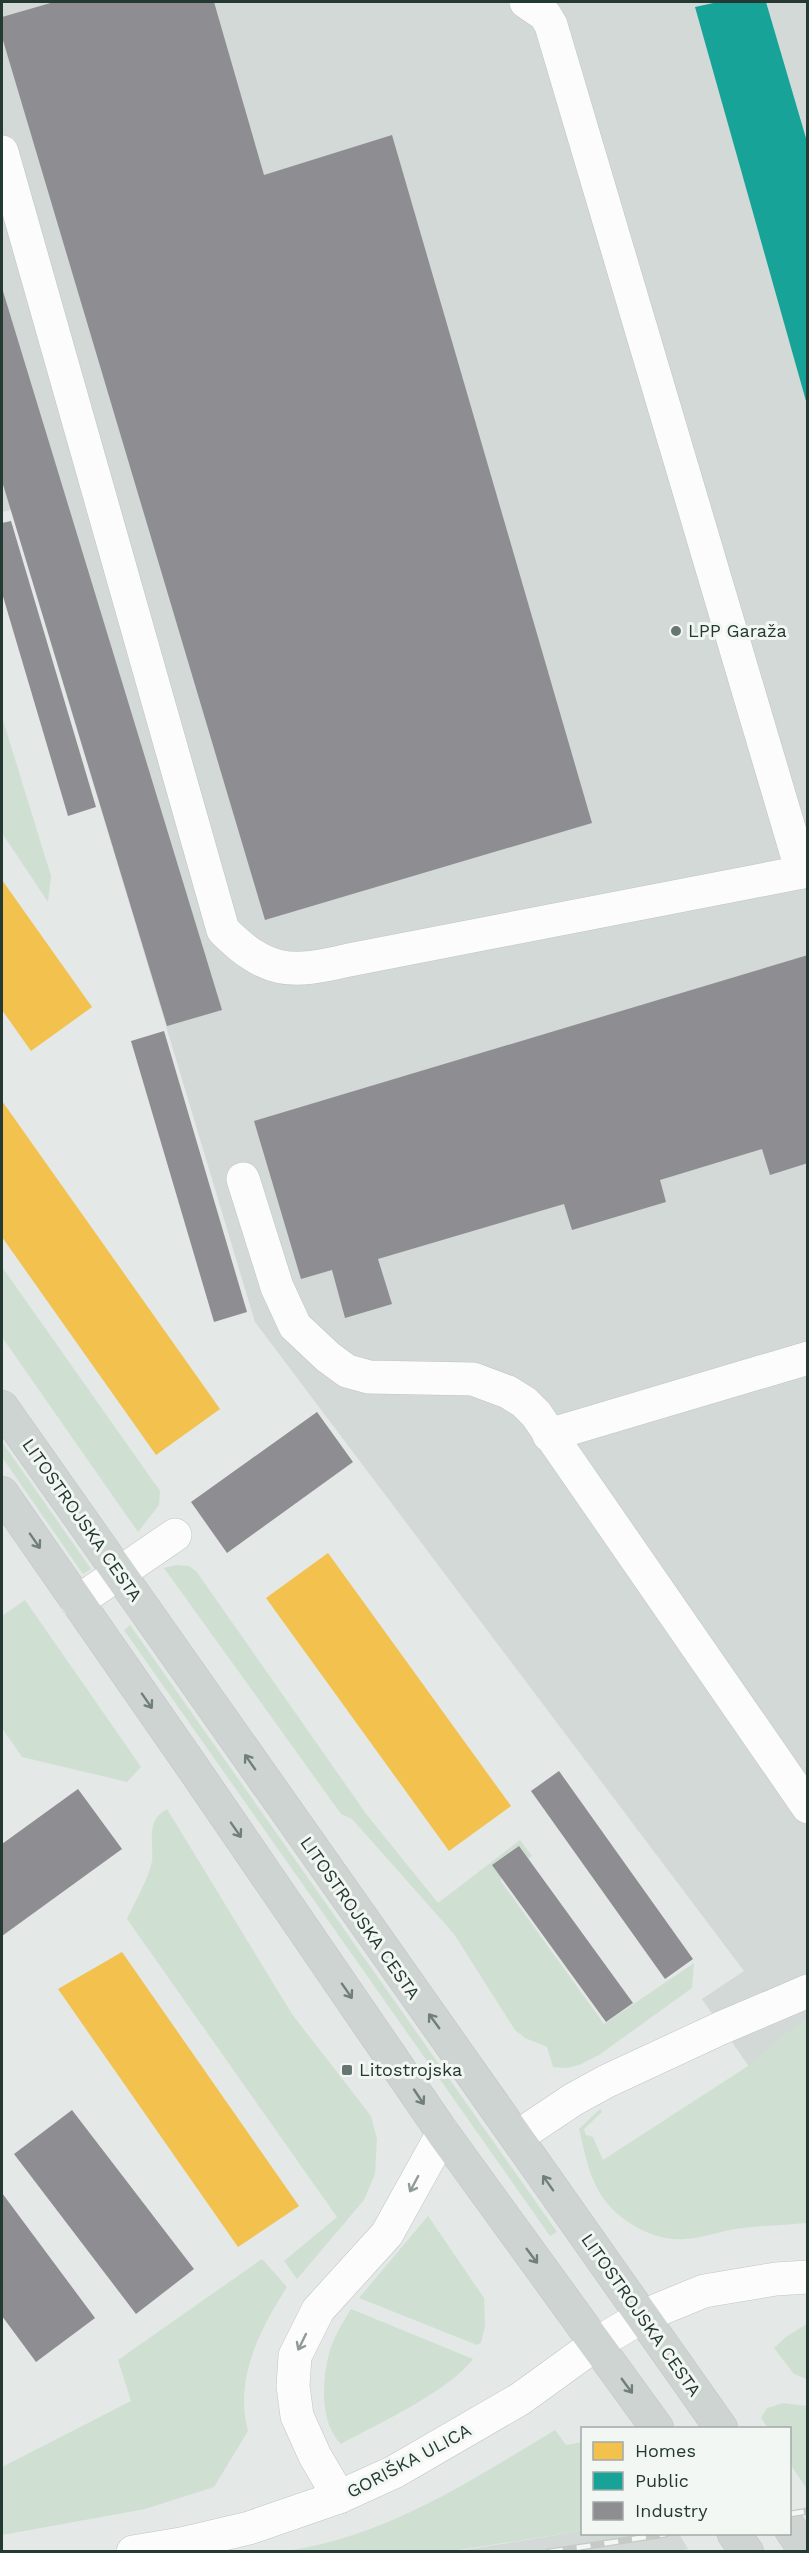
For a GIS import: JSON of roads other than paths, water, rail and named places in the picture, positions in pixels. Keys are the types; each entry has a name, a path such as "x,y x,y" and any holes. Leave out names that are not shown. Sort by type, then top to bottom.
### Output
{"main road":[{"name":"LITOSTROJSKA CESTA","path":"2,1407 720,2427"},
{"path":"2,1493 443,2133 656,2427"},
{"path":"791,2531 806,2552"},
{"path":"735,2535 747,2552"}],"street":[{"path":"2,152 223,930 246,952 273,966 314,969 349,960 805,872 551,24 545,15 526,2"},
{"path":"243,1179 277,1287 295,1326 328,1357 347,1371 369,1377 473,1379 494,1386 524,1402 536,1414 807,1808"},
{"path":"549,1435 807,1358"},
{"path":"78,1602 118,1572 175,1535"},
{"path":"517,2137 574,2099 607,2081 807,1991"},
{"path":"339,2498 315,2456 297,2416 293,2386 295,2356 318,2310 387,2234 443,2133"},
{"name":"GORIŠKA ULICA","path":"133,2552 181,2544 249,2528 339,2498 394,2472 520,2399 596,2344 643,2316 704,2291 807,2277"}],"railway":[{"path":"791,2514 808,2511"},
{"path":"549,2552 660,2535"}],"place":[{"name":"LPP Garaža","path":"676,631"},
{"name":"Litostrojska","path":"347,2070"}]}
